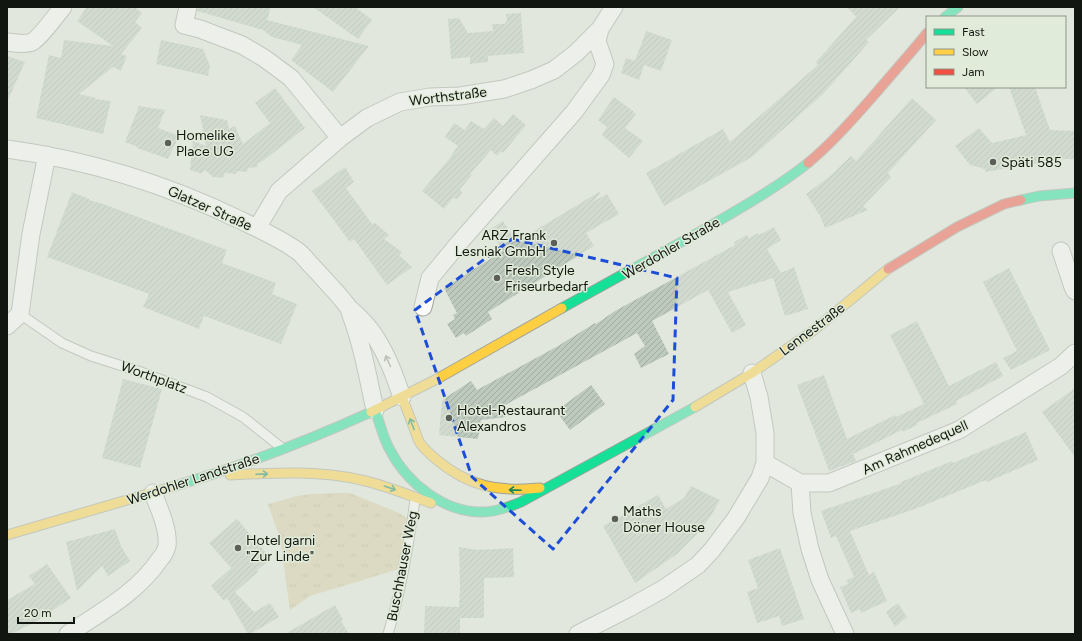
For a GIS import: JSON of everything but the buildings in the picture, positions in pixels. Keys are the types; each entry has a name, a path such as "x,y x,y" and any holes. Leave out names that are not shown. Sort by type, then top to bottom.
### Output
{"main road":[{"path":"946,16 958,7"},
{"name":"Werdohler Straße","path":"375,410 460,366 630,272 755,199 781,182 807,164 828,145 866,104 926,34"},
{"name":"Lennestraße","path":"375,410 384,439 396,462 404,473 425,492 460,509 476,512 499,510 510,507 671,421 752,373 814,330 891,267 957,227 1004,204 1039,196 1075,193"},
{"name":"Lennestraße","path":"402,397 420,444 443,465 456,474 470,481 503,489 537,489 553,484"},
{"name":"Werdohler Landstraße","path":"7,535 209,476 283,449 375,410"},
{"path":"209,476 306,472 329,474 363,480 389,487 440,506 460,511 476,512"}],"street":[{"path":"7,42 32,43 63,7"},
{"path":"188,7 184,25 200,29 242,45 264,58 291,78 340,138"},
{"name":"Worthstraße","path":"257,228 280,191 340,138 367,118 400,102 430,97 460,96 504,89 554,70 576,53 600,29 614,7"},
{"path":"423,307 430,278 458,243 574,112 601,76 605,64 597,41 600,29"},
{"name":"Glatzer Straße","path":"7,149 47,155 93,165 139,179 194,199 257,228 297,251 324,278 371,331 387,356 402,397"},
{"path":"7,326 20,314 31,234 47,155"},
{"path":"1061,251 1075,291"},
{"name":"Glatzer Straße","path":"348,306 362,350 375,410"},
{"name":"Am Rahmedequell","path":"765,463 800,483 829,483 959,430 1061,366 1075,353"},
{"path":"578,634 663,589 698,564 712,550 736,518 760,478 765,463 765,433 759,397 752,373"},
{"path":"800,483 802,513 810,549 820,580 845,634"},
{"path":"68,634 120,600 140,584 163,555 167,546 166,533 153,493"}],"lane":[{"name":"Worthplatz","path":"20,314 62,343 91,356 138,371 207,397 243,417 283,449"},
{"name":"Buschhauser Weg","path":"388,634 404,570 414,513 415,497"}],"highlighted area":[{"path":"512,239 677,278 673,400 553,549 472,477 415,310"}],"green space":[{"path":"350,493 399,513 407,518 399,569 310,596 290,610 280,539 268,504 297,496"}],"traffic: fast":[{"path":"946,16 958,7"},
{"path":"562,308 703,230 770,190 808,163"},
{"path":"1021,200 1039,196 1075,193"},
{"path":"375,410 383,435 397,462 406,474 428,494 441,502 454,507 469,511 488,512 521,502 695,407"},
{"path":"175,486 274,452 371,412"}],"traffic: slow":[{"path":"695,407 752,373 814,330 888,269"},
{"path":"371,412 437,379 562,308"},
{"path":"402,397 420,443 430,454 449,469 473,482 485,486 511,489 540,488"},
{"path":"230,475 312,473 345,477 396,490 431,503"},
{"path":"7,535 175,486"}],"traffic: jam":[{"path":"808,163 851,121 926,34"},
{"path":"888,269 957,227 1004,204 1021,200"}],"place":[{"name":"Homelike Place UG","path":"168,143"},
{"name":"Späti 585","path":"993,162"},
{"name":"ARZ Frank Lesniak GmbH","path":"554,243"},
{"name":"Fresh Style Friseurbedarf","path":"497,278"},
{"name":"Hotel-Restaurant Alexandros","path":"449,418"},
{"name":"Maths Döner House","path":"615,519"},
{"name":"Hotel garni \"Zur Linde\"","path":"238,548"}]}
